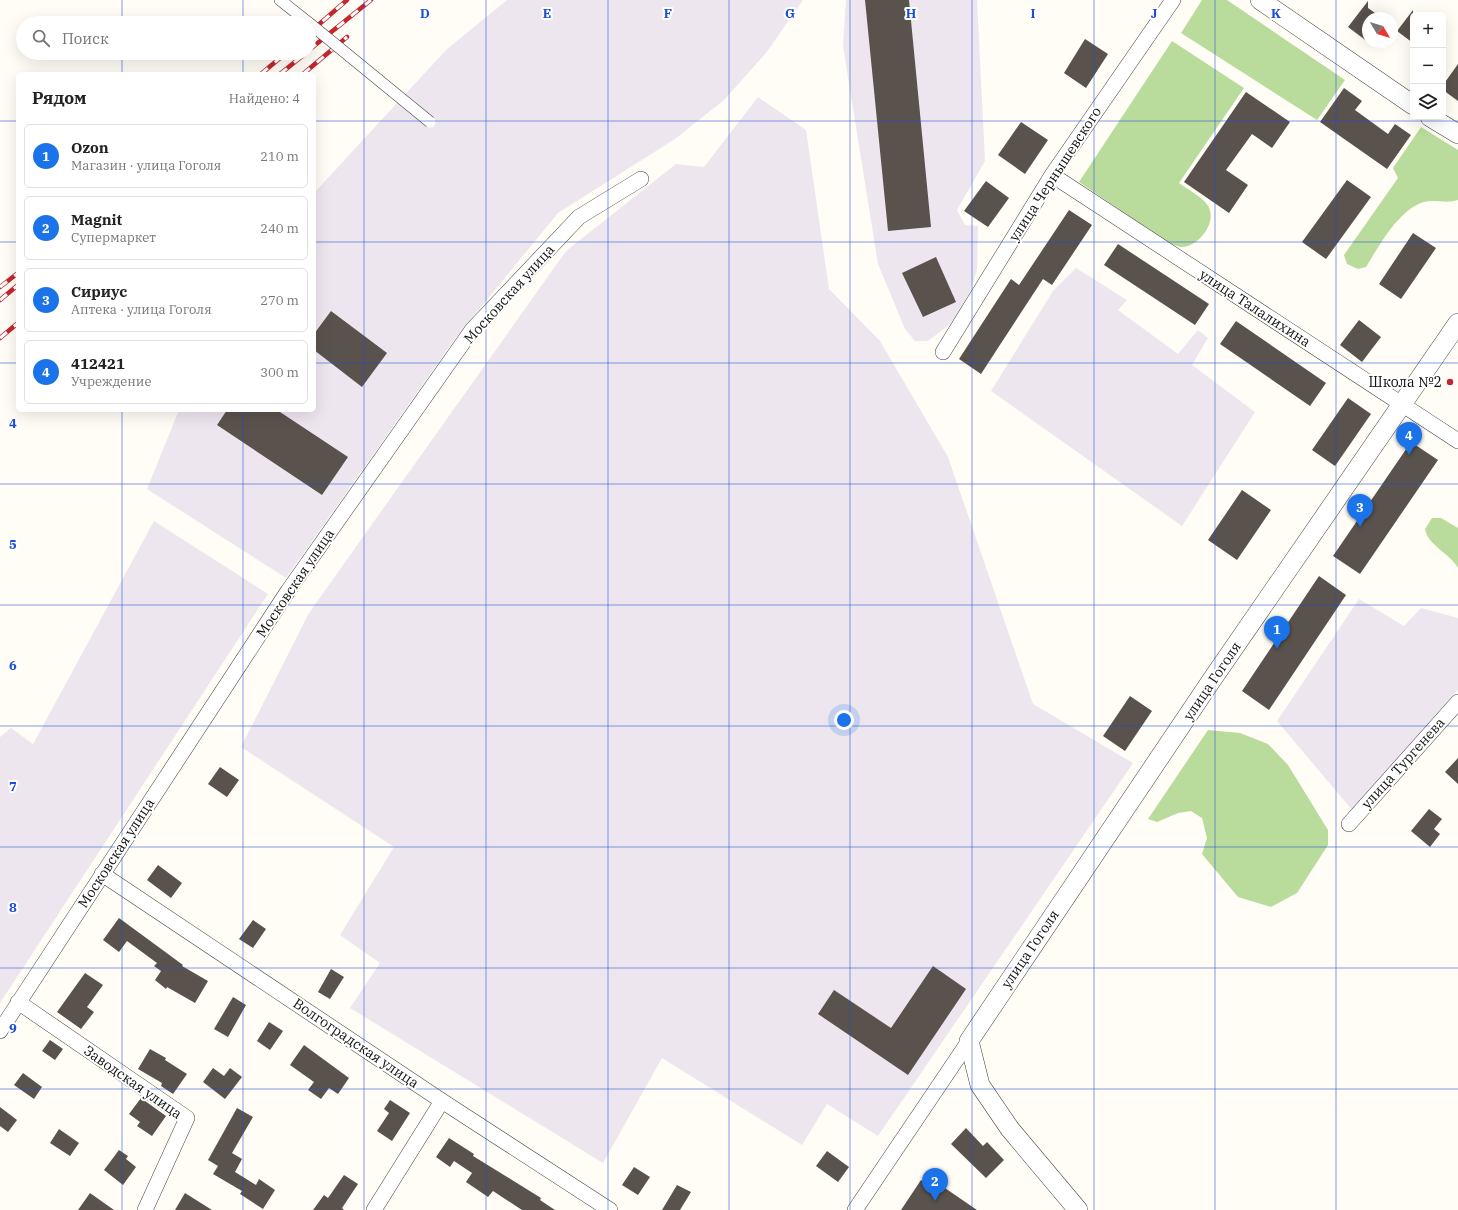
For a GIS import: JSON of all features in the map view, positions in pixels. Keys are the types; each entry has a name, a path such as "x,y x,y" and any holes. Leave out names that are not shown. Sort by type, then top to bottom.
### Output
{"street":[{"path":"280,0 300,16"},
{"name":"улица Чернышевского","path":"943,352 1052,175 1173,0"},
{"path":"1260,0 1410,103"},
{"path":"316,29 430,122"},
{"path":"1435,120 1458,134"},
{"name":"улица Талалихина","path":"1052,175 1458,441"},
{"name":"Московская улица","path":"0,1031 288,591 472,330 579,217 641,179"},
{"name":"улица Гоголя","path":"855,1210 1225,661 1458,322"},
{"name":"улица Тургенева","path":"1349,824 1458,702"},
{"name":"Волгоградская улица","path":"102,874 442,1101 610,1210"},
{"name":"Заводская улица","path":"18,1002 186,1118 145,1210"},
{"path":"969,1041 980,1085 1010,1129 1078,1210"},
{"path":"374,1210 442,1101"}],"shaded area":[{"path":"507,0 803,0 766,53 724,100 675,139 558,213 454,340 286,578 147,489 178,412 316,412 316,191 446,50"},
{"path":"846,0 977,0 985,161 957,210 965,225 978,226 977,271 969,293 958,314 949,325 928,341 915,341 905,329 878,264 843,46"},
{"path":"758,97 806,130 829,289 880,341 948,457 1033,704 1133,763 878,1136 827,1104 802,1145 662,1058 603,1163 350,1008 380,963 340,935 394,847 241,747 309,613 566,251 676,164 704,167"},
{"path":"1076,268 1127,300 1118,310 1178,354 1198,330 1208,338 1192,365 1255,412 1182,526 991,391 1053,291"},
{"path":"154,521 268,594 0,1003 0,737 11,728 33,744"},
{"path":"1359,599 1404,626 1421,608 1458,618 1458,690 1353,811 1277,721"}],"green space":[{"path":"1202,0 1227,0 1345,80 1317,120 1181,33"},
{"path":"1172,41 1244,88 1179,183 1206,203 1210,209 1211,216 1206,231 1201,237 1195,242 1182,247 1170,244 1079,182"},
{"path":"1421,127 1458,150 1458,200 1449,202 1428,201 1415,206 1406,212 1390,229 1366,267 1358,269 1347,264 1344,255 1398,178 1393,168"},
{"path":"1432,518 1441,518 1458,528 1458,568 1450,558 1430,540 1427,535 1425,529"},
{"path":"1208,730 1240,733 1268,744 1288,765 1328,830 1328,845 1297,893 1271,907 1238,897 1202,854 1207,838 1202,818 1191,811 1178,813 1157,822 1148,819"}],"building":[{"path":"865,0 909,0 931,227 888,231"},
{"path":"1368,1 1368,8 1374,12 1362,12 1362,38 1348,27"},
{"path":"1410,14 1410,41 1398,32"},
{"path":"1085,39 1108,54 1086,88 1064,73"},
{"path":"1458,64 1458,101 1446,92 1446,81"},
{"path":"1344,88 1362,101 1355,110 1388,134 1395,124 1411,135 1387,169 1320,122"},
{"path":"1246,92 1290,122 1272,148 1252,134 1226,170 1248,185 1229,213 1184,182"},
{"path":"1021,122 1048,140 1025,174 998,155"},
{"path":"1347,180 1371,197 1326,259 1302,242"},
{"path":"986,181 1009,198 988,227 964,211"},
{"path":"1069,210 1092,225 1052,285 1043,279 981,374 959,359 1011,279 1019,285"},
{"path":"1413,233 1436,248 1401,299 1379,284"},
{"path":"1118,244 1209,304 1195,325 1104,265"},
{"path":"936,257 956,302 923,317 902,273"},
{"path":"331,311 387,353 362,387 316,352 316,331"},
{"path":"1359,320 1381,337 1362,362 1340,345"},
{"path":"1236,321 1326,383 1310,406 1220,344"},
{"path":"1348,398 1371,414 1335,466 1312,450"},
{"path":"226,412 280,412 348,457 322,495 217,425"},
{"path":"1411,442 1438,460 1360,574 1333,556"},
{"path":"1242,490 1271,510 1237,560 1208,540"},
{"path":"1319,576 1346,595 1269,710 1242,691"},
{"path":"1130,696 1152,711 1125,751 1103,736"},
{"path":"1458,758 1458,784 1445,772"},
{"path":"220,767 239,780 227,797 208,784"},
{"path":"1429,809 1442,819 1434,829 1440,834 1430,847 1411,831"},
{"path":"158,865 182,883 171,898 147,880"},
{"path":"119,918 183,965 182,966 208,981 195,1003 167,987 166,989 155,980 161,971 154,966 157,963 127,941 119,952 103,940"},
{"path":"253,920 266,929 253,948 239,939"},
{"path":"933,966 966,989 908,1075 818,1014 834,990 891,1028"},
{"path":"331,969 344,977 330,999 318,992"},
{"path":"85,973 103,985 87,1007 94,1012 81,1029 57,1012"},
{"path":"233,997 246,1005 228,1037 214,1029"},
{"path":"269,1022 283,1031 270,1050 257,1041"},
{"path":"50,1040 63,1049 55,1060 42,1051"},
{"path":"304,1045 349,1078 338,1094 329,1088 321,1099 308,1090 314,1082 290,1065"},
{"path":"150,1049 166,1058 165,1060 187,1074 173,1094 161,1086 162,1083 138,1069"},
{"path":"213,1068 224,1076 230,1068 242,1077 225,1099 203,1082"},
{"path":"23,1073 42,1087 34,1099 14,1085"},
{"path":"141,1098 166,1116 152,1136 137,1126 140,1122 129,1114"},
{"path":"390,1100 410,1113 392,1141 377,1131 389,1113 384,1109"},
{"path":"0,1107 17,1120 8,1132 0,1126"},
{"path":"237,1108 253,1117 232,1153 242,1159 235,1172 256,1185 259,1179 275,1190 263,1209 240,1194 242,1191 213,1174 218,1166 208,1160"},
{"path":"966,1128 983,1146 987,1142 1004,1160 986,1178 951,1144"},
{"path":"59,1129 79,1143 70,1156 50,1143"},
{"path":"449,1138 474,1154 473,1156 541,1198 540,1200 555,1210 522,1210 493,1191 488,1197 466,1182 472,1173 454,1161 450,1167 436,1157"},
{"path":"119,1150 128,1156 126,1159 136,1167 123,1185 104,1170"},
{"path":"827,1151 849,1167 838,1182 816,1166"},
{"path":"634,1167 650,1177 638,1195 622,1185"},
{"path":"344,1175 358,1184 342,1208 344,1210 313,1210 324,1195 328,1198"},
{"path":"921,1180 938,1192 942,1186 977,1210 901,1210"},
{"path":"677,1185 691,1192 680,1210 662,1210"},
{"path":"90,1193 114,1210 78,1210"},
{"path":"185,1193 212,1210 175,1210"}],"railway":[{"path":"316,27 347,0"},
{"path":"316,44 371,0"},
{"path":"305,72 347,37"},
{"path":"263,72 278,60"},
{"path":"282,72 297,60"},
{"path":"0,287 16,275"},
{"path":"0,300 16,287"},
{"path":"0,338 16,325"}],"place":[{"name":"Школа №2","path":"1450,382"},
{"name":"412421","path":"1409,455"},
{"name":"Сириус","path":"1360,527"},
{"name":"Ozon","path":"1277,649"},
{"name":"Magnit","path":"935,1201"}]}
